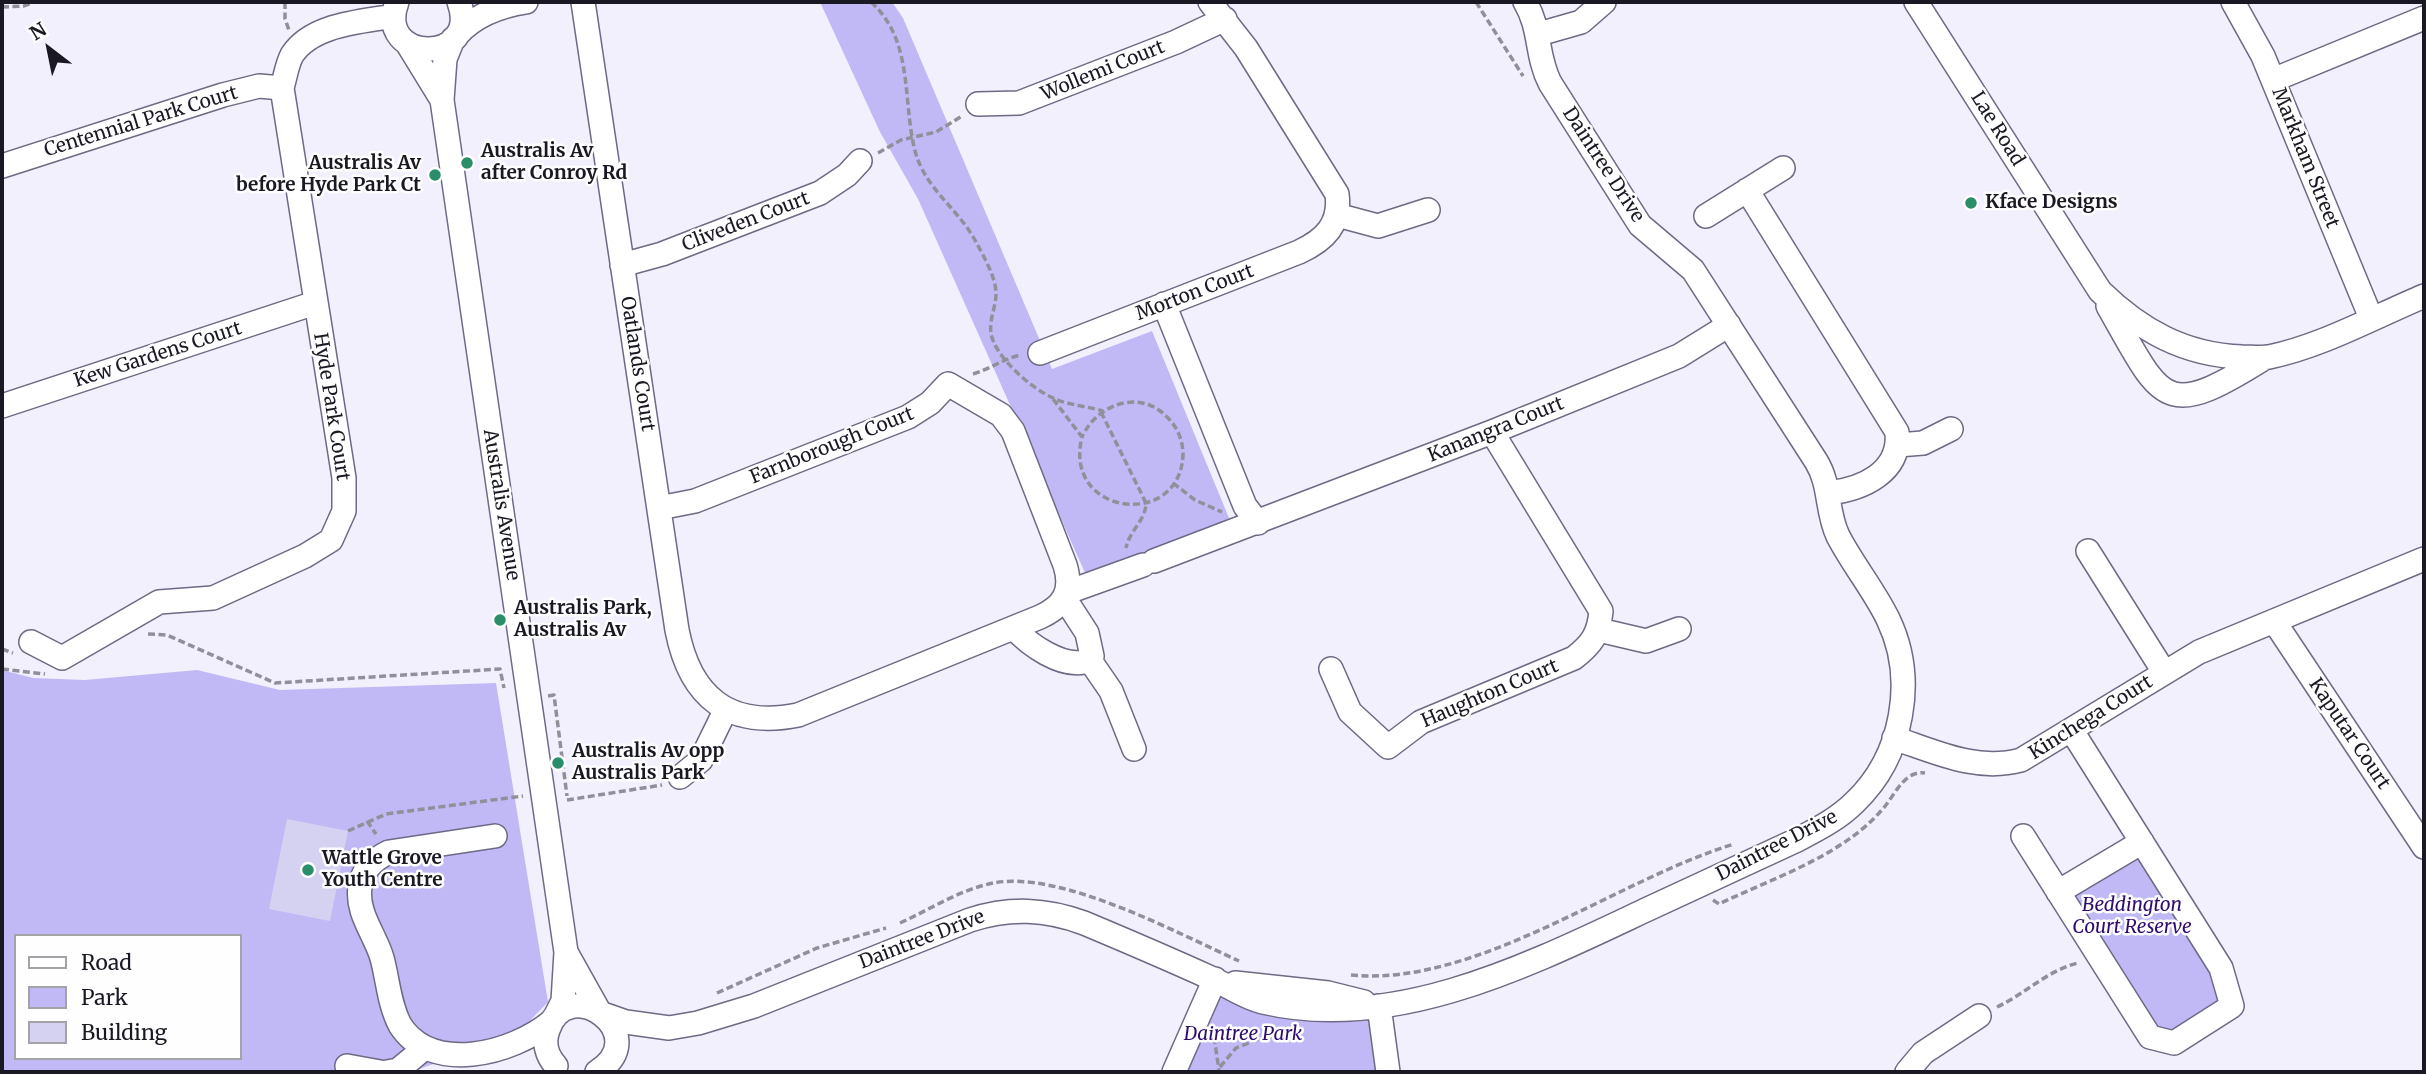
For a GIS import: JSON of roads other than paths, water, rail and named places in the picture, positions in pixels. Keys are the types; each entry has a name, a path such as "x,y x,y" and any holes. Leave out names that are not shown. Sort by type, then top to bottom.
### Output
{"street":[{"name":"Australis Avenue","path":"459,2 462,22 445,59 442,100 566,952 562,1001 546,1041 547,1052 561,1070"},
{"name":"Oatlands Court","path":"583,2 685,665 702,690 726,709 753,718 798,715 1052,612 1066,596 1143,565"},
{"name":"Daintree Drive","path":"604,1067 641,1039 669,1028 734,1013 970,920 1007,912 1064,916 1215,979 1244,997 1304,1010 1379,1006 1436,995 1568,946 1815,831 1843,813 1867,789 1895,738 1904,698 1901,659 1888,620 1833,526 1829,493 1821,469 1693,270 1635,218 1544,72 1539,34 1525,2"},
{"path":"1539,34 1581,22 1604,2"},
{"name":"Lae Road","path":"1916,2 2100,291 2146,374 2158,387 2178,396 2198,395 2219,387 2266,357"},
{"name":"Markham Street","path":"2233,2 2255,40 2273,80 2371,318"},
{"path":"407,43 430,50 455,37 470,23 505,3"},
{"name":"Australis Avenue","path":"396,9 397,31 442,100"},
{"name":"Hyde Park Court","path":"26,649 62,658 159,601 213,598 305,556 331,540 344,511 344,478 282,88 292,56 302,45 324,30 396,9"},
{"path":"1217,10 1247,48 1337,194 1337,215 1378,226 1427,210"},
{"name":"Wollemi Court","path":"978,104 1019,103 1176,42 1217,10"},
{"path":"2273,80 2424,18"},
{"name":"Centennial Park Court","path":"2,166 223,95 259,86 282,88"},
{"name":"Cliveden Court","path":"622,265 662,254 820,193 847,175 860,161"},
{"path":"1706,216 1783,168"},
{"path":"1747,190 1893,423 1898,445 1894,461 1881,474 1859,485 1829,493"},
{"name":"Morton Court","path":"1040,353 1317,244 1330,232 1337,215"},
{"name":"Lae Road","path":"2100,291 2137,324 2181,347 2225,356 2266,357 2300,348 2424,296"},
{"name":"Kew Gardens Court","path":"2,406 315,303"},
{"path":"1164,304 1245,506 1258,523"},
{"name":"Kanangra Court","path":"1143,565 1492,432 1679,356 1728,325"},
{"name":"Farnborough Court","path":"659,508 695,501 908,417 930,403 948,384 1001,415 1013,431 1065,565 1066,596"},
{"path":"1898,445 1923,443 1951,429"},
{"path":"1492,432 1591,592 1601,611 1599,630 1646,641 1679,629"},
{"name":"Kinchega Court","path":"2088,551 2164,672"},
{"name":"Kinchega Court","path":"1895,738 1966,762 2005,764 2036,753 2199,652 2424,559"},
{"path":"1014,628 1030,644 1070,662 1077,664 1089,659 1092,650 1087,633 1066,596"},
{"name":"Kaputar Court","path":"2274,621 2424,847"},
{"name":"Haughton Court","path":"1331,669 1350,712 1388,747 1421,722 1574,658 1591,644 1599,630"},
{"path":"1089,659 1111,691 1134,749"},
{"path":"680,778 701,760 726,709"},
{"path":"2023,836 2150,1037 2174,1043 2232,1006 2221,968 2072,731"},
{"path":"495,836 389,852 372,863 360,884 361,909 382,956 394,1013 401,1028 421,1051 432,1057 461,1062 499,1053 538,1058 561,1070"},
{"path":"2058,892 2142,842"},
{"name":"Australis Avenue","path":"566,952 615,1032 604,1067"},
{"path":"1174,1072 1215,979"},
{"path":"1379,1006 1388,1072"},
{"name":"Daintree Drive","path":"499,1053 573,1007 626,1022 669,1028"},
{"path":"1907,1072 1923,1053 1979,1016"},
{"path":"387,1072 398,1070 421,1051"},
{"path":"347,1066 380,1072"}],"place":[{"name":"Australis Av after Conroy Rd","path":"467,163"},
{"name":"Australis Av before Hyde Park Ct","path":"435,175"},
{"name":"Kface Designs","path":"1971,203"},
{"name":"Australis Park, Australis Av","path":"500,620"},
{"name":"Australis Av opp Australis Park","path":"558,763"},
{"name":"Wattle Grove Youth Centre","path":"308,870"}],"park label":[{"name":"Beddington Court Reserve","path":"2132,917"},
{"name":"Daintree Park","path":"1243,1035"}]}
